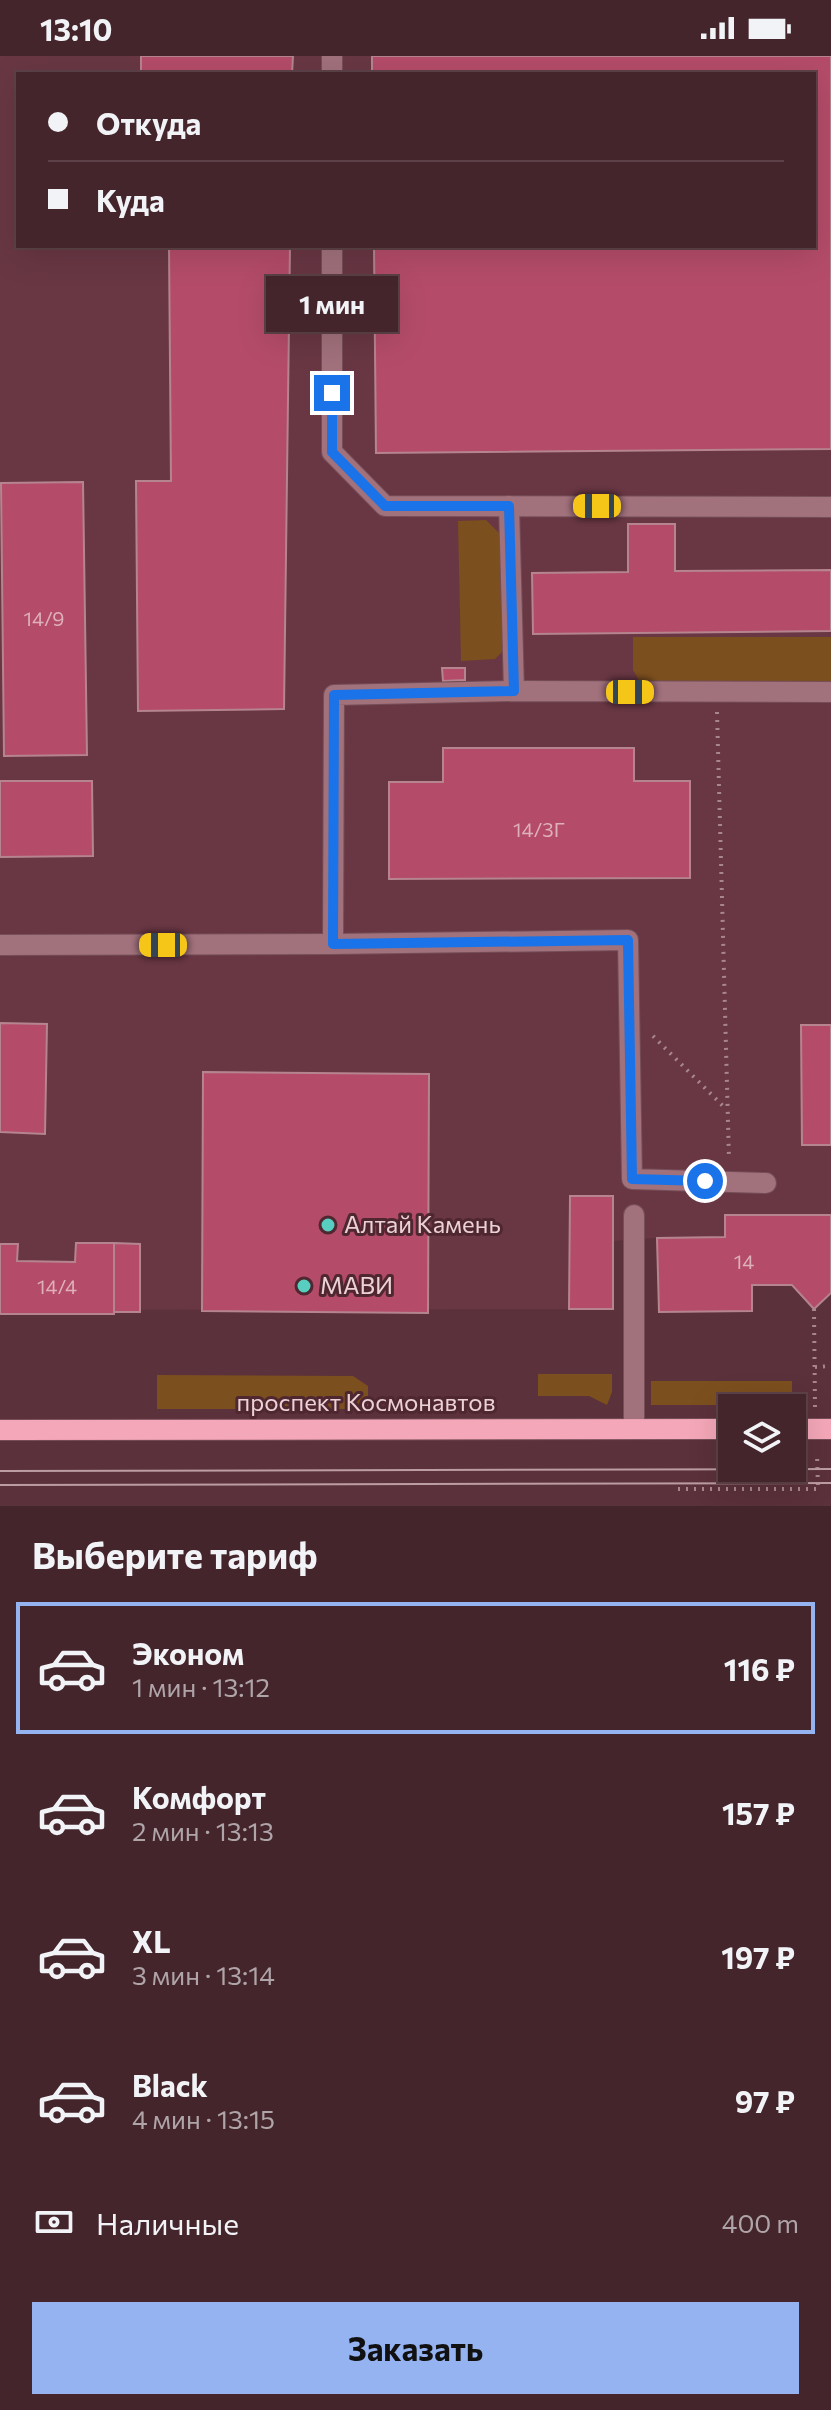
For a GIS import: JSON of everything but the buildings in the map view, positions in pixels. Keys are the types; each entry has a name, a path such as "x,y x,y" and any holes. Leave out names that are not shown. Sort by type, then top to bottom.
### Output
{"main road":[{"name":"проспект Космонавтов","path":"0,1430 718,1429"},
{"path":"806,1429 831,1429"}],"lane":[{"path":"332,248 332,452 385,506 831,507"},
{"path":"509,506 514,691"},
{"path":"333,944 334,695 514,691 831,692"},
{"path":"0,945 628,940 632,1179 766,1183"},
{"path":"634,1215 634,1429"}],"path":[{"path":"716,692 730,1182"},
{"path":"629,1011 727,1111"},
{"path":"814,1309 815,1408"},
{"path":"815,1367 831,1366"},
{"path":"678,1489 818,1489 817,1454"}],"shaded area":[{"path":"0,56 831,56 831,1293 814,1309 792,1285 753,1285 752,1311 659,1312 656,1238 613,1241 613,1309 0,1310"},
{"path":"486,520 500,534 504,650 495,659 461,661 458,521"},
{"path":"633,637 831,637 831,682 640,682 633,670"},
{"path":"538,1374 612,1374 612,1392 607,1405 589,1396 538,1396"},
{"path":"157,1375 353,1376 368,1386 368,1409 157,1409"},
{"path":"651,1381 792,1381 792,1394 718,1394 718,1405 651,1405"}],"tram line":[{"path":"0,1471 831,1469"},
{"path":"0,1485 831,1483"}],"place":[{"name":"Алтай Камень","path":"328,1225"},
{"name":"МАВИ","path":"304,1286"}],"route":[{"path":"332,393 332,452 385,506 509,506 514,691 334,695 333,944 628,940 632,1179 705,1181"}]}
